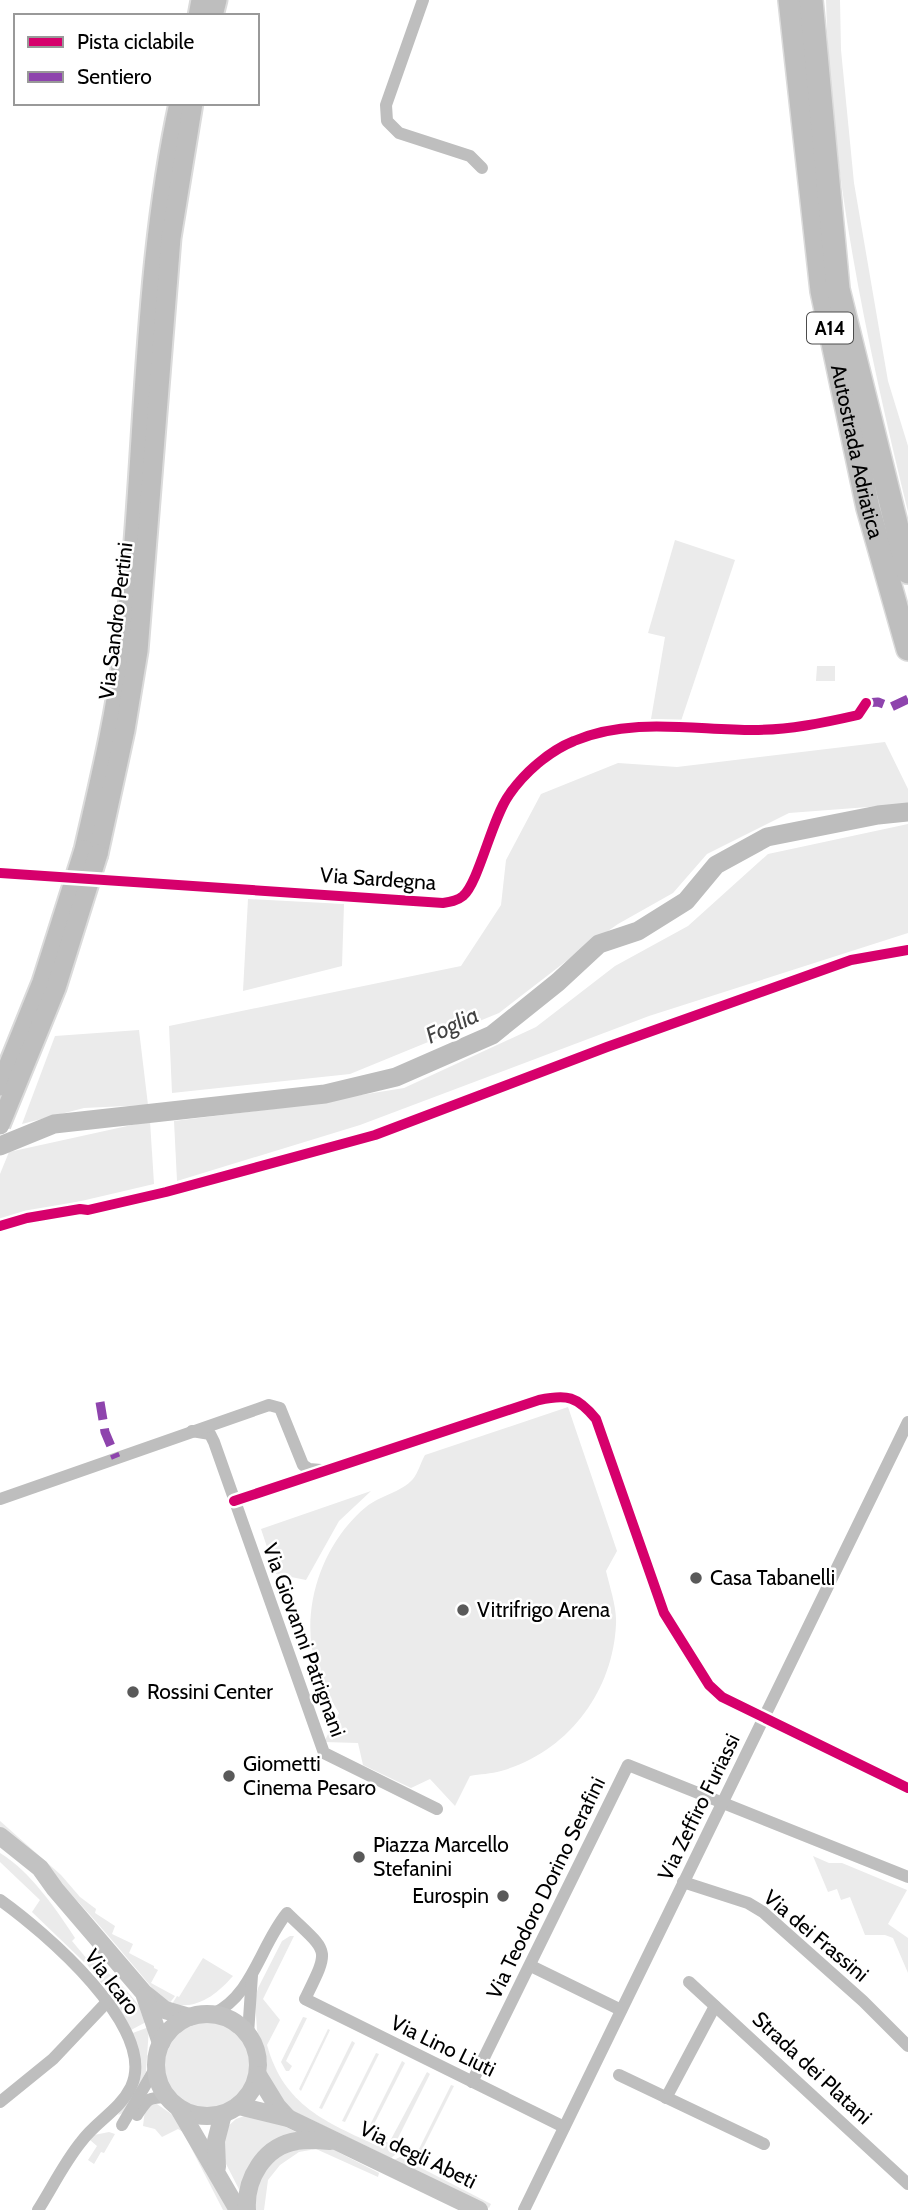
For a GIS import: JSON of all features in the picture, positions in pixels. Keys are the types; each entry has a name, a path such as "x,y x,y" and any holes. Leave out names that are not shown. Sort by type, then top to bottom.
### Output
{"highway":[{"name":"Autostrada Adriatica","path":"790,0 822,291 868,509 908,649"},
{"name":"Autostrada Adriatica","path":"811,0 838,289 908,572"}],"main road":[{"name":"Via Sandro Pertini","path":"0,1086 91,852 123,653 156,245 179,105"},
{"name":"Via Sandro Pertini","path":"0,1125 56,988 125,730 138,651 172,238 192,105"},
{"path":"0,1836 40,1868 144,1993 165,2011 188,2017 213,2014 226,2017 239,2024 248,2034 255,2047 258,2075 254,2087 231,2110 216,2141 215,2154 219,2174"},
{"path":"0,1847 55,1889"},
{"path":"144,1993 161,2043"},
{"path":"188,2017 168,2032 161,2043 156,2067 158,2078 219,2174 238,2210"},
{"name":"Via degli Abeti","path":"258,2075 277,2106 288,2118"},
{"path":"172,2102 192,2114 207,2116 231,2110"},
{"name":"Via degli Abeti","path":"231,2110 288,2118 479,2210"},
{"name":"Via degli Abeti","path":"247,2210 249,2187 255,2171 266,2157 281,2146 295,2141 337,2142"}],"street":[{"path":"423,0 386,105 387,121 399,134 470,156 482,168"},
{"name":"Via Sardegna","path":"0,873 443,903 463,896 471,886 491,828 508,796 528,771 573,741 611,730 642,726 757,730 803,727 858,715 866,703"},
{"path":"234,1501 539,1399 559,1396 574,1399 586,1406 596,1419 664,1613 709,1685 722,1697 908,1788"},
{"path":"0,1499 268,1405 280,1408 303,1465 309,1469 324,1470"},
{"name":"Via Zeffiro Furiassi","path":"524,2210 908,1422"},
{"name":"Via Giovanni Patrignani","path":"192,1431 210,1434 324,1753 437,1809"},
{"name":"Via Teodoro Dorino Serafini","path":"472,2082 628,1765 722,1802"},
{"path":"722,1802 908,1877"},
{"name":"Via dei Frassini","path":"683,1882 748,1903 763,1912 853,1992 908,2046"},
{"name":"Via Icaro","path":"0,1900 61,1948 107,2002 126,2034 135,2057 136,2069 132,2086 122,2102 92,2128 80,2143 38,2210"},
{"name":"Via Lino Liuti","path":"253,1973 272,1934 287,1913 317,1943 324,1954 323,1962 305,1999 564,2127"},
{"path":"531,1966 621,2010"},
{"path":"213,2014 235,2001 253,1973"},
{"path":"248,2034 253,1973"},
{"name":"Strada dei Platani","path":"689,1982 908,2183"},
{"path":"0,2102 53,2059 107,2002"},
{"path":"666,2098 715,2006"},
{"path":"122,2126 156,2067"},
{"path":"619,2075 764,2144"},
{"path":"103,2120 122,2126 134,2119 146,2101 155,2097 172,2102"}],"shaded area":[{"path":"826,0 840,0 841,50 854,183 888,381 908,446 908,512 878,385 853,258 835,130"},
{"path":"675,540 735,560 681,721 651,719 665,637 648,633"},
{"path":"817,666 835,666 835,681 816,681"},
{"path":"885,742 908,789 908,804 789,813 707,854 673,893 618,924 499,1013 350,1074 172,1093 169,1026 461,966 501,905 506,860 541,794 618,763 677,767"},
{"path":"908,824 908,933 649,1016 360,1125 177,1181 174,1121 280,1108 404,1088 536,1027 615,966 688,926 768,854"},
{"path":"248,899 344,904 342,966 243,991"},
{"path":"139,1030 148,1105 84,1108 22,1124 55,1036"},
{"path":"150,1121 154,1184 0,1220 0,1174 9,1152"},
{"name":"Vitrifrigo Arena","path":"568,1407 617,1551 606,1571 616,1618 613,1649 596,1695 566,1734 547,1750 525,1762 497,1772 470,1776 455,1806 430,1779 411,1788 363,1765 358,1743 324,1742 339,1713 319,1675 312,1647 312,1603 318,1581 326,1560 350,1522 371,1503 397,1491 415,1477 425,1455"},
{"path":"371,1491 339,1521 306,1580 276,1574 261,1529"},
{"path":"0,1821 61,1875 80,1897 96,1909 95,1913 115,1926 112,1934 133,1944 129,1953 158,1970 151,1983 175,1996 169,2004 62,1885 0,1830"},
{"path":"0,1853 32,1880 51,1903 75,1938 72,1941 87,1959 84,1962 32,1912 40,1900 0,1862"},
{"path":"813,1856 829,1863 842,1863 907,1890 888,1924 908,1938 908,1973 893,1938 885,1935 865,1935 850,1897 841,1900 837,1889 828,1892"},
{"path":"294,1936 263,1999 280,2020 267,2045 284,2083 296,2097 325,2120 378,2146 384,2141 389,2143 427,2072 430,2074 394,2146 401,2150 391,2158 283,2106 267,2079 267,2062 257,2030 255,2000 258,1988 282,1941"},
{"path":"93,1958 130,1995 148,2021 131,2030 109,1993 86,1963"},
{"path":"203,1958 233,1976 199,2003 172,2004 177,1996 179,1997"},
{"path":"303,2017 307,2018 286,2061 292,2066 286,2071 281,2062"},
{"path":"207,2020 224,2024 239,2033 248,2048 252,2065 248,2082 239,2097 224,2106 207,2110 190,2106 175,2097 166,2082 162,2065 166,2048 175,2033 190,2024"},
{"path":"149,2027 146,2072 123,2113 118,2115 137,2083 130,2034"},
{"path":"328,2029 330,2030 301,2091 299,2089"},
{"path":"352,2041 355,2043 322,2109 319,2108"},
{"path":"376,2053 379,2054 345,2122 342,2121"},
{"path":"402,2061 405,2063 369,2134 366,2133"},
{"path":"451,2085 454,2086 418,2158 415,2157"},
{"path":"154,2102 180,2120 228,2210 223,2210 183,2132 178,2129 162,2137 155,2129 143,2126 145,2110"},
{"path":"247,2115 264,2116 304,2136 286,2140 244,2199 223,2158 226,2128 236,2119"},
{"path":"109,2132 115,2134 94,2164 88,2160 97,2146 90,2140 94,2135"},
{"path":"326,2146 379,2173 378,2177 316,2149 299,2152 280,2165 268,2180 264,2210 255,2210 253,2192 256,2184 265,2169 284,2149"},
{"path":"400,2157 491,2204 489,2208 394,2160"}],"waterway":[{"name":"Foglia","path":"0,1146 54,1124 325,1094 396,1077 492,1035 558,982 599,944 638,931 686,901 716,865 767,837 878,815 908,812"}],"marked path":[{"path":"866,703 878,702 891,707 908,699"},
{"path":"100,1402 105,1432 116,1458"}],"cycle path":[{"path":"0,873 443,903 461,898 469,889 503,805 515,787 538,764 565,745 595,734 640,727 753,730 793,727 858,715 866,703"},
{"path":"0,1226 27,1218 88,1210 166,1192 375,1135 607,1047 851,960 908,950"},
{"path":"234,1501 539,1400 564,1397 577,1401 596,1419 664,1613 709,1685 722,1697 908,1788"}],"place":[{"name":"Casa Tabanelli","path":"696,1578"},
{"name":"Vitrifrigo Arena","path":"463,1610"},
{"name":"Rossini Center","path":"133,1692"},
{"name":"Giometti Cinema Pesaro","path":"229,1776"},
{"name":"Piazza Marcello Stefanini","path":"359,1857"},
{"name":"Eurospin","path":"503,1896"}]}
